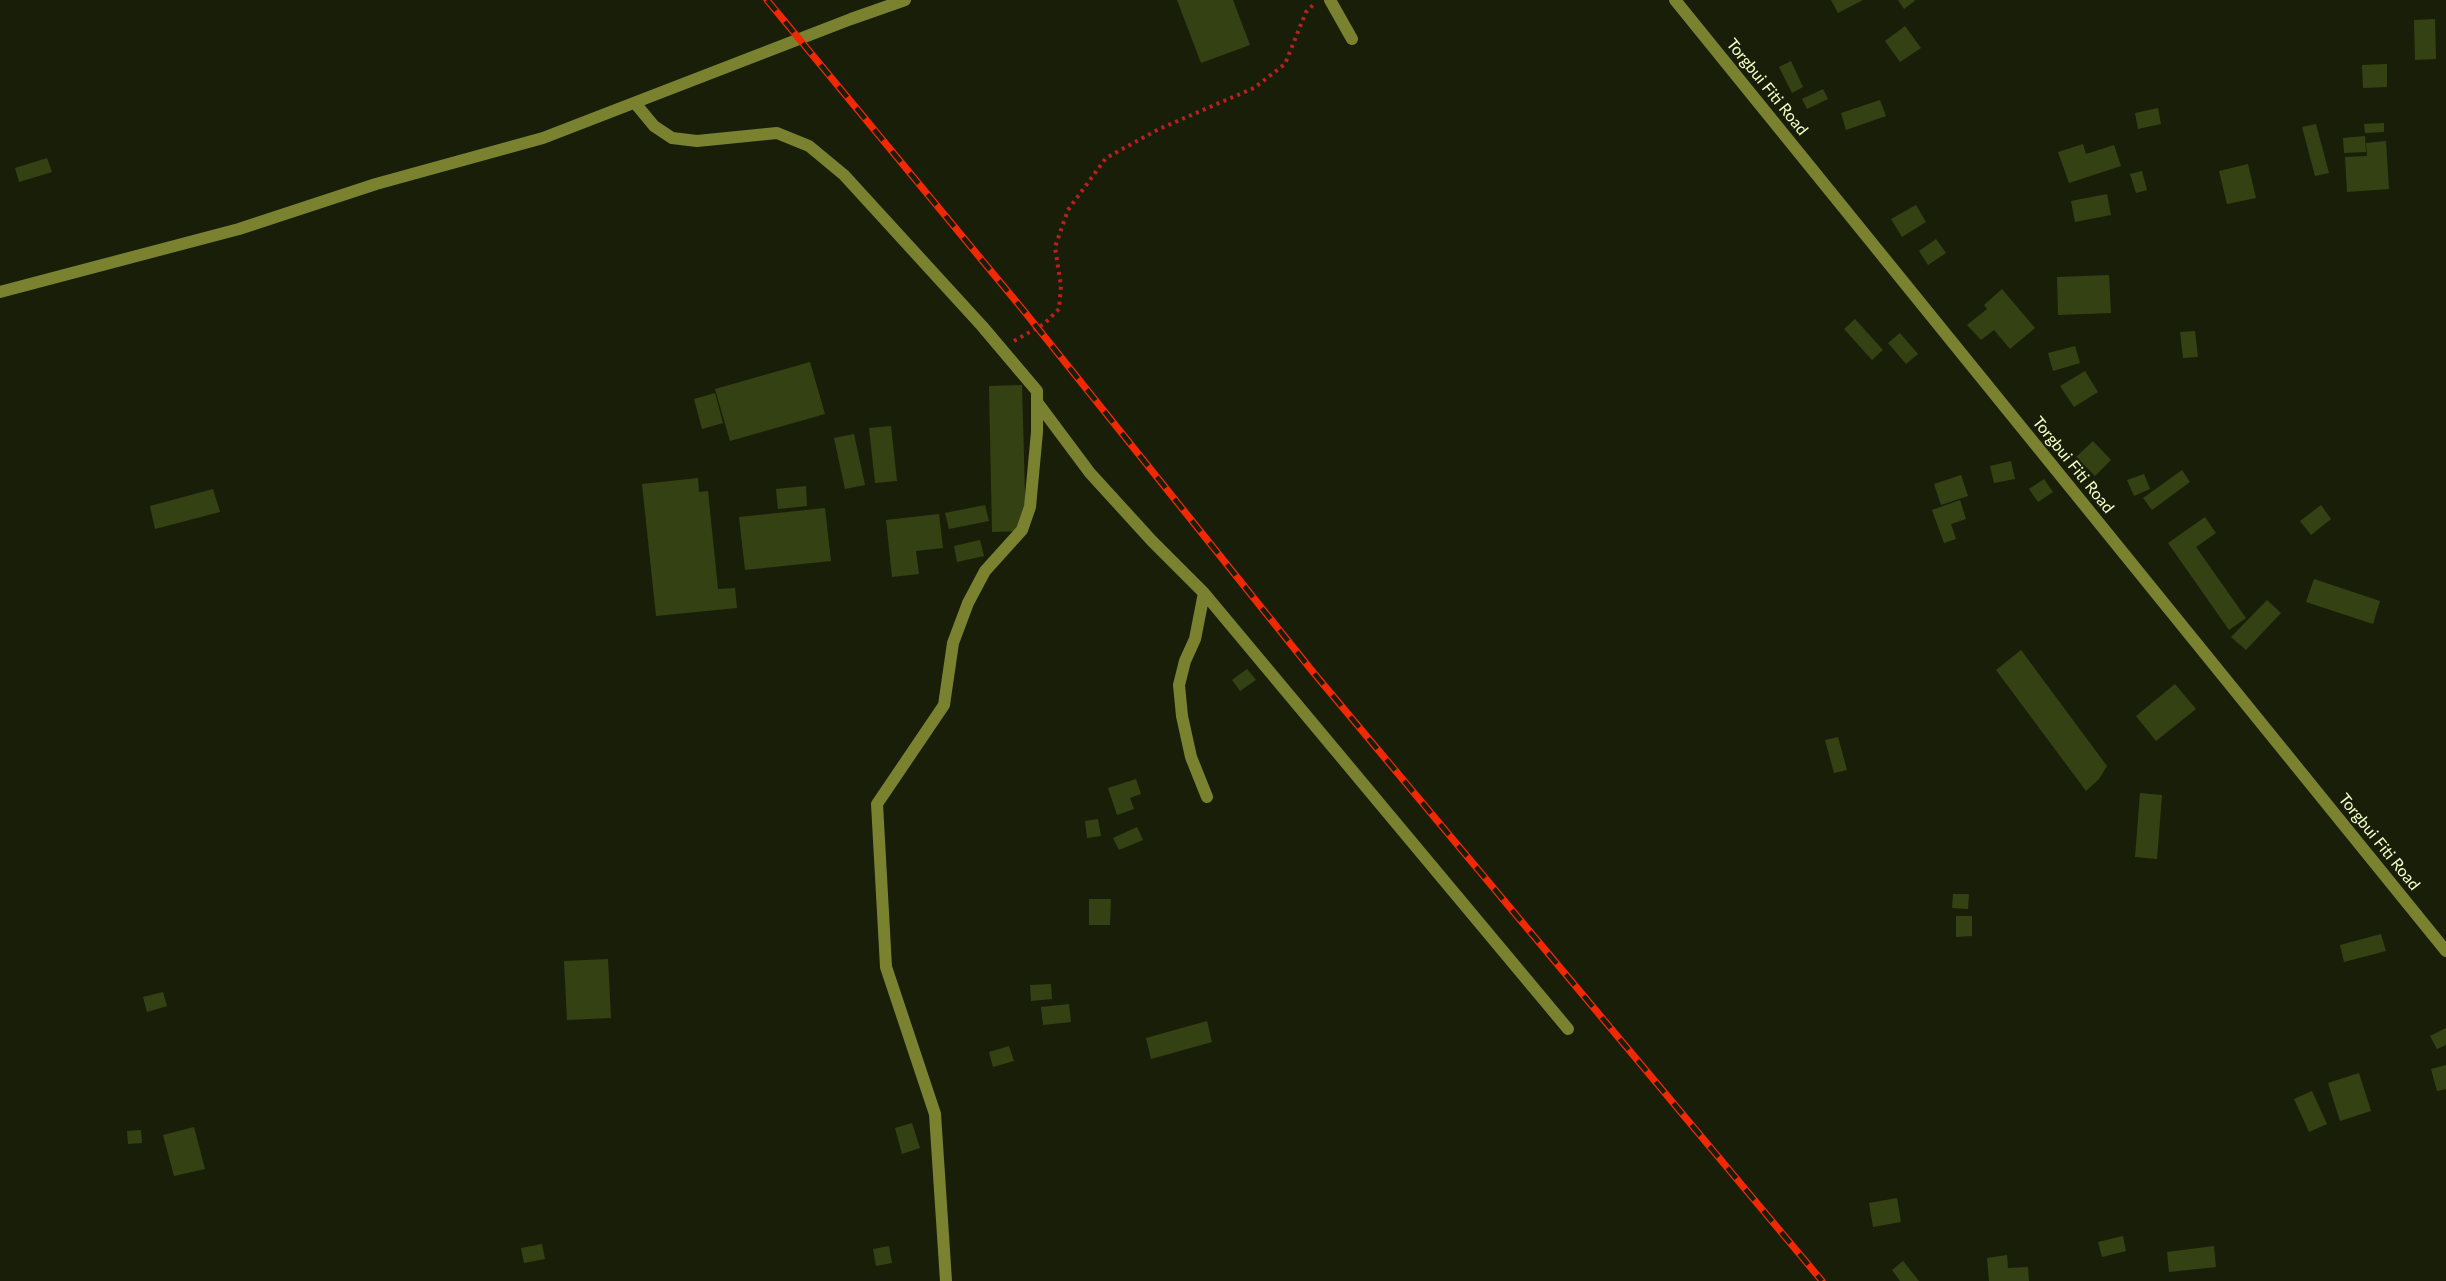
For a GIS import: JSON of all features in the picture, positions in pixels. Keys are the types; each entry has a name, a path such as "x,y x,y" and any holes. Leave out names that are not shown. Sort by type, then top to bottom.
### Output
{"street":[{"path":"0,292 239,229 376,184 543,138 850,19 905,0"},
{"path":"1330,0 1352,39"},
{"name":"Torgbui Fiti Road","path":"1675,0 2446,951"},
{"path":"635,103 654,126 672,138 697,141 777,133 809,146 844,175 1037,391 1037,432 1030,507 1022,530 985,571 972,595 952,643 944,705 877,804 886,967 935,1114 946,1281"},
{"path":"1037,402 1090,473 1152,541 1204,593 1568,1029"},
{"path":"1204,593 1195,639 1185,661 1179,685 1182,716 1191,757 1207,797"}],"path":[{"path":"1001,349 1044,324 1059,309 1061,286 1055,247 1068,210 1106,158 1159,129 1254,88 1285,64 1306,12 1319,0"}],"building":[{"path":"1177,0 1233,0 1250,45 1201,63"},
{"path":"1831,0 1863,0 1838,13"},
{"path":"1898,0 1914,0 1915,1 1904,9"},
{"path":"2435,19 2436,59 2415,60 2414,20"},
{"path":"1905,26 1921,48 1900,62 1885,41"},
{"path":"1791,61 1803,87 1792,93 1779,67"},
{"path":"2387,64 2387,87 2363,88 2362,65"},
{"path":"1823,89 1828,99 1807,109 1802,99"},
{"path":"1880,100 1886,116 1846,130 1841,113"},
{"path":"2158,108 2161,124 2138,129 2135,113"},
{"path":"2384,123 2384,132 2365,133 2364,124"},
{"path":"2316,124 2329,173 2315,176 2302,127"},
{"path":"2365,136 2366,152 2344,153 2343,138"},
{"path":"2386,141 2389,189 2347,192 2345,157 2367,156 2366,143"},
{"path":"2083,144 2086,154 2114,145 2121,166 2069,183 2058,152"},
{"path":"47,158 52,172 19,182 15,168"},
{"path":"2248,164 2256,198 2227,204 2219,171"},
{"path":"2142,171 2147,190 2136,193 2130,174"},
{"path":"2107,194 2111,215 2075,222 2071,201"},
{"path":"1916,205 1926,222 1902,237 1891,219"},
{"path":"1936,239 1946,253 1928,265 1919,251"},
{"path":"2109,275 2111,313 2058,315 2057,277"},
{"path":"2002,289 2035,328 2010,349 1994,330 1981,340 1967,325 1987,309 1984,305"},
{"path":"1855,319 1883,350 1872,360 1844,329"},
{"path":"2195,331 2198,357 2183,358 2180,332"},
{"path":"1900,333 1918,354 1906,364 1888,343"},
{"path":"2075,346 2080,363 2053,371 2048,353"},
{"path":"810,362 825,414 730,441 715,389"},
{"path":"2085,371 2098,392 2074,407 2060,386"},
{"path":"1022,385 1026,531 992,532 989,386"},
{"path":"715,393 723,423 702,429 694,399"},
{"path":"891,426 897,481 875,483 869,428"},
{"path":"854,434 865,485 845,489 834,438"},
{"path":"2093,441 2111,460 2095,476 2076,457"},
{"path":"2011,461 2015,479 1994,483 1990,466"},
{"path":"2182,470 2190,482 2152,510 2143,498"},
{"path":"2144,474 2150,489 2134,496 2127,480"},
{"path":"1961,475 1968,496 1941,505 1934,484"},
{"path":"698,478 699,492 708,491 718,589 735,588 737,608 656,616 642,484"},
{"path":"2044,479 2053,492 2038,502 2029,489"},
{"path":"806,486 807,506 778,509 776,489"},
{"path":"213,489 220,512 155,529 150,506"},
{"path":"1960,500 1966,519 1951,524 1956,539 1944,543 1932,510"},
{"path":"985,505 989,521 949,529 945,513"},
{"path":"2321,505 2331,519 2311,535 2300,521"},
{"path":"825,508 831,561 745,570 739,517"},
{"path":"939,514 943,548 916,551 919,574 892,577 886,520"},
{"path":"2205,517 2216,533 2196,547 2246,618 2229,630 2168,543"},
{"path":"980,540 984,556 957,562 954,546"},
{"path":"2314,579 2380,601 2373,624 2306,602"},
{"path":"2267,600 2281,613 2246,650 2231,637"},
{"path":"2021,650 2107,766 2099,779 2086,791 1996,670"},
{"path":"1247,669 1256,680 1240,691 1232,680"},
{"path":"2175,684 2196,709 2156,741 2136,716"},
{"path":"1838,737 1847,770 1834,773 1825,740"},
{"path":"1136,779 1141,794 1130,798 1134,809 1117,815 1108,788"},
{"path":"2140,793 2162,795 2157,859 2135,857"},
{"path":"1098,819 1101,836 1087,838 1085,821"},
{"path":"1137,827 1143,840 1119,850 1113,838"},
{"path":"1953,894 1969,894 1968,909 1952,908"},
{"path":"1089,899 1111,899 1110,925 1089,925"},
{"path":"1956,916 1972,916 1972,936 1956,937"},
{"path":"2381,934 2386,951 2344,962 2340,945"},
{"path":"608,959 611,1018 567,1020 564,961"},
{"path":"1051,984 1052,999 1031,1001 1030,985"},
{"path":"163,992 167,1006 147,1012 143,997"},
{"path":"1069,1004 1071,1022 1043,1025 1041,1007"},
{"path":"1207,1021 1212,1042 1151,1059 1146,1038"},
{"path":"2446,1028 2446,1045 2437,1049 2430,1036"},
{"path":"1009,1046 1014,1061 993,1067 989,1052"},
{"path":"2446,1065 2446,1089 2437,1091 2431,1069"},
{"path":"2359,1073 2371,1111 2340,1121 2328,1083"},
{"path":"2312,1091 2327,1124 2309,1132 2294,1099"},
{"path":"912,1123 920,1148 902,1154 895,1128"},
{"path":"194,1127 205,1169 174,1176 163,1135"},
{"path":"141,1130 142,1143 128,1144 127,1131"},
{"path":"1897,1198 1901,1222 1873,1227 1869,1203"},
{"path":"2123,1236 2126,1251 2102,1257 2098,1242"},
{"path":"542,1244 545,1259 524,1263 521,1248"},
{"path":"889,1246 892,1263 876,1266 873,1249"},
{"path":"2214,1246 2216,1267 2169,1272 2167,1252"},
{"path":"2007,1255 2008,1268 2028,1267 2029,1281 1989,1281 1987,1258"},
{"path":"1903,1261 1919,1281 1900,1281 1892,1270"}],"railway":[{"path":"767,0 1024,311 1313,672 1822,1281"}]}
